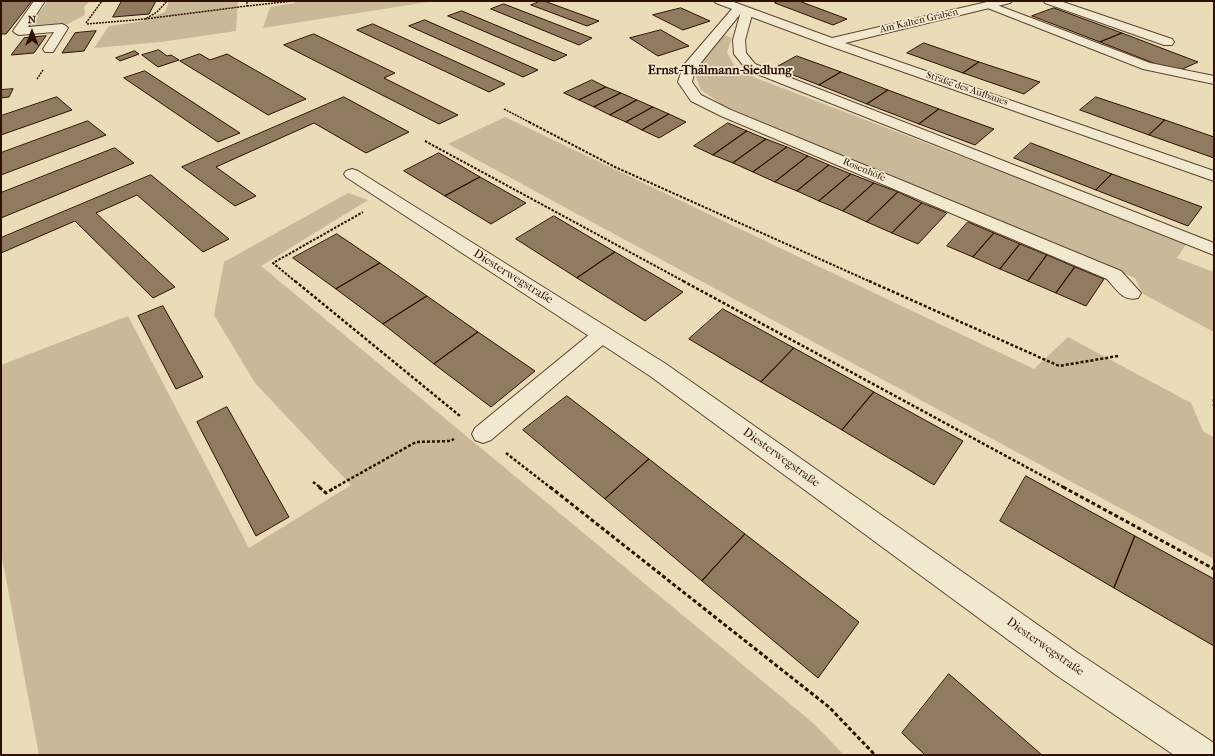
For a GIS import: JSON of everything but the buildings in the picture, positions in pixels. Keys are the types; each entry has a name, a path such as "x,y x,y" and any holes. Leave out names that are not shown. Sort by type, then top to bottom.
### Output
{"street":[{"name":"Straße des Aufbaues","path":"720,1 831,42 1214,176"},
{"name":"Am Kalten Graben","path":"831,42 1006,1"},
{"name":"Rosenhöfe","path":"743,9 688,68 685,82 696,98 726,113 1114,275 1130,293"},
{"name":"Diesterwegstraße","path":"352,174 658,370 1067,664 1202,755"}],"lane":[{"path":"40,1 19,31 62,28 50,49"},
{"path":"1049,1 1168,42"},
{"path":"989,5 1147,66 1214,80"},
{"path":"743,9 739,40 740,54 751,67 1214,249"},
{"path":"477,430 603,334"}],"path":[{"path":"145,19 157,12 167,1"},
{"path":"247,1 247,6"},
{"path":"85,24 145,19 293,1"},
{"path":"504,109 615,167 1059,366 1118,356"},
{"path":"425,141 1214,569"},
{"path":"388,198 273,263 477,430 828,707 875,755"},
{"path":"1214,399 1214,406"},
{"path":"313,482 326,493 416,442 450,441 477,430"}],"shaded area":[{"path":"48,1 90,1 84,7 85,15 68,24 27,28"},
{"path":"169,1 238,1 236,31 161,42 94,48 109,26 138,22 165,12"},
{"path":"295,1 434,1 263,28 270,7 295,3"},
{"path":"724,35 732,38 727,52 735,67 756,78 1187,243 1177,258 1214,272 1214,332 1143,294 1135,278 723,105 701,90 696,77 699,64"},
{"path":"505,117 1034,369 1068,337 1191,403 1203,431 1214,438 1214,559 448,144"},
{"path":"348,193 368,200 261,266 813,723 844,755 39,755 1,552 1,365 128,316 249,548 351,485 255,383 214,315 224,262"}],"district":[{"name":"Ernst-Thälmann-Siedlung","path":"720,71"}]}
